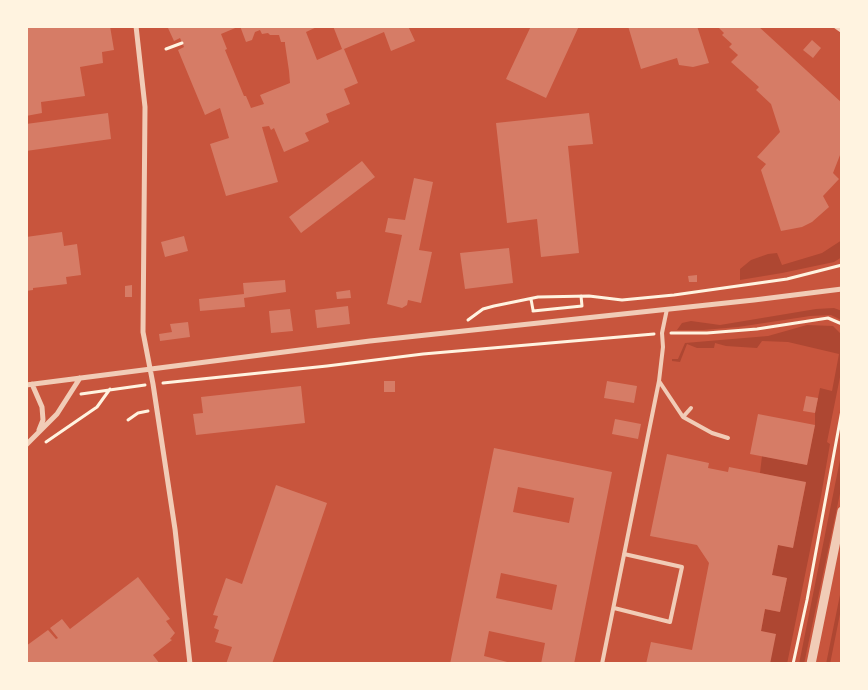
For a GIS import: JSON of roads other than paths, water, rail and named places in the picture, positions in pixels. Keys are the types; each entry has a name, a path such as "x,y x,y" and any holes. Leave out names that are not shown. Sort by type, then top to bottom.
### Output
{"street":[{"path":"136,26 145,107 143,332 153,384 175,529 190,664"},
{"path":"38,433 43,420 42,407 29,384 370,341 842,289"},
{"path":"26,445 56,414 70,396 80,378"},
{"path":"811,664 838,544 842,511"}],"lane":[{"path":"835,26 842,31"},
{"path":"602,664 659,381 663,347 662,333 667,309"},
{"path":"659,381 683,417 712,433 728,438"},
{"path":"683,417 691,408"},
{"path":"614,608 670,622 682,568 624,554"}]}
